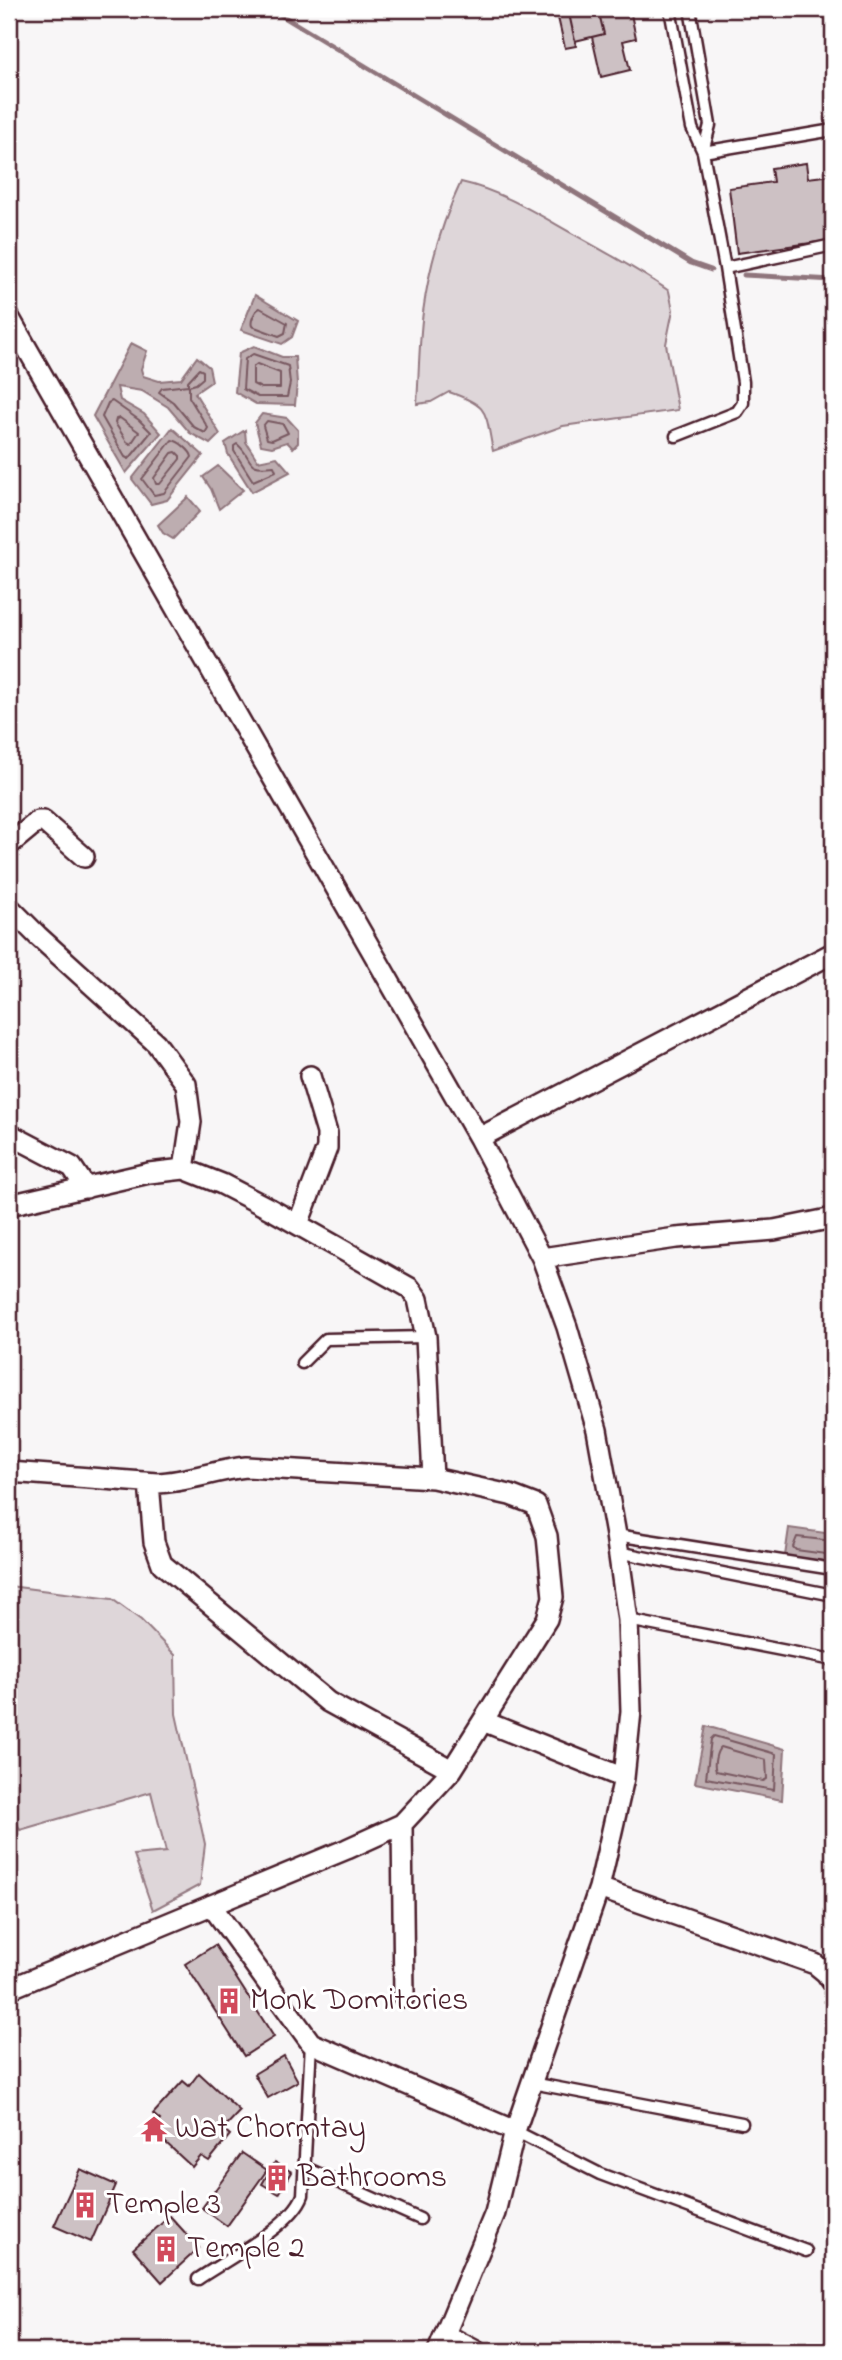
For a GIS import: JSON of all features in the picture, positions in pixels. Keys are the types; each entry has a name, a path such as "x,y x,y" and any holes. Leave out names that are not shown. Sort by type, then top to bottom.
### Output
{"street":[{"path":"9,317 479,1138 542,1258 567,1327 597,1430 628,1620 631,1711 624,1778 599,1888 515,2131 495,2213 442,2343 476,2351"},
{"path":"9,845 38,821 43,821 85,857"},
{"path":"9,907 156,1043 186,1084 191,1122 184,1168"},
{"path":"479,1138 833,953"},
{"path":"298,1224 327,1147 327,1133 310,1076"},
{"path":"9,1134 72,1167 86,1188"},
{"path":"9,1205 184,1168 222,1184 298,1224 410,1288 418,1299 426,1337 433,1478"},
{"path":"542,1258 676,1238 774,1230 833,1218"},
{"path":"9,1472 149,1483 177,1482 223,1469 246,1467 433,1478 510,1495 536,1505 547,1536 553,1597 547,1619 452,1770 401,1824 9,1989"},
{"path":"149,1483 154,1542 162,1564 328,1702 452,1770"},
{"path":"483,1721 624,1778"},
{"path":"401,1824 404,1997"},
{"path":"599,1888 815,1964 833,1983"},
{"path":"211,1905 311,2043 515,2131"}],"lane":[{"path":"670,9 692,128 703,152 725,268 740,352 743,403 737,412 676,436"},
{"path":"672,21 690,9 710,125 703,152"},
{"path":"703,152 833,130"},
{"path":"725,268 833,245"},
{"path":"302,1363 326,1339 426,1337"},
{"path":"617,1544 833,1569"},
{"path":"617,1544 833,1595"},
{"path":"628,1620 833,1660"},
{"path":"198,2279 284,2222 299,2206 303,2195 311,2043"},
{"path":"532,2083 742,2123"},
{"path":"515,2131 600,2174 806,2251"},
{"path":"304,2167 420,2219"}],"shaded area":[{"path":"461,182 520,204 669,291 673,310 666,344 678,410 563,426 493,451 486,418 479,406 449,392 431,402 417,404 422,323 429,279 442,229"},
{"path":"9,1586 112,1599 141,1620 175,1655 176,1714 205,1844 200,1885 153,1910 134,1855 166,1852 151,1792 20,1830 9,1805"}],"water":[{"path":"255,295 298,321 292,337 282,344 241,330"},
{"path":"131,343 147,351 141,369 143,376 159,381 181,379 197,357 209,367 212,381 195,393 220,434 210,444 190,433 168,407 142,391 117,387 120,400 144,414 161,433 126,473 93,416"},
{"path":"254,346 282,357 295,357 295,405 256,404 235,392 239,353"},
{"path":"262,414 287,418 298,430 298,443 293,448 287,442 272,447 261,445 255,423"},
{"path":"172,428 203,455 167,500 151,504 132,479"},
{"path":"245,430 246,442 258,461 277,457 290,472 252,492 228,454 225,443"},
{"path":"218,466 243,490 219,509 203,477"},
{"path":"188,497 200,511 173,539 163,533 158,525"},
{"path":"789,1528 833,1534 833,1562 785,1556"},
{"path":"706,1726 785,1749 782,1800 695,1783"}],"building":[{"path":"556,9 568,9 576,46 565,48"},
{"path":"568,9 598,9 604,34 575,41"},
{"path":"598,9 630,9 636,38 623,41 630,70 601,77 592,37 604,34"},
{"path":"806,163 808,178 833,175 833,240 737,253 729,188 773,182 771,168"},
{"name":"Monk Domitories","path":"215,1945 274,2037 244,2056 185,1964"},
{"path":"284,2056 298,2081 268,2098 254,2074"},
{"path":"199,2073 240,2111 223,2129 230,2135 209,2161 201,2156 192,2167 151,2129 160,2120 153,2114 183,2081 189,2086"},
{"path":"242,2153 267,2170 227,2226 202,2208"},
{"name":"Bathrooms","path":"275,2162 292,2172 279,2194 262,2184"},
{"name":"Temple 3","path":"80,2169 116,2185 91,2242 54,2226"},
{"name":"Temple 2","path":"170,2216 199,2248 162,2282 133,2249"}],"waterway":[{"path":"271,9 691,263 711,270"},
{"path":"744,275 833,280"}],"place":[{"name":"Monk Domitories","path":"229,2001"},
{"name":"Wat Chormtay","path":"154,2129"},
{"name":"Bathrooms","path":"277,2178"},
{"name":"Temple 3","path":"85,2205"},
{"name":"Temple 2","path":"166,2249"}]}
